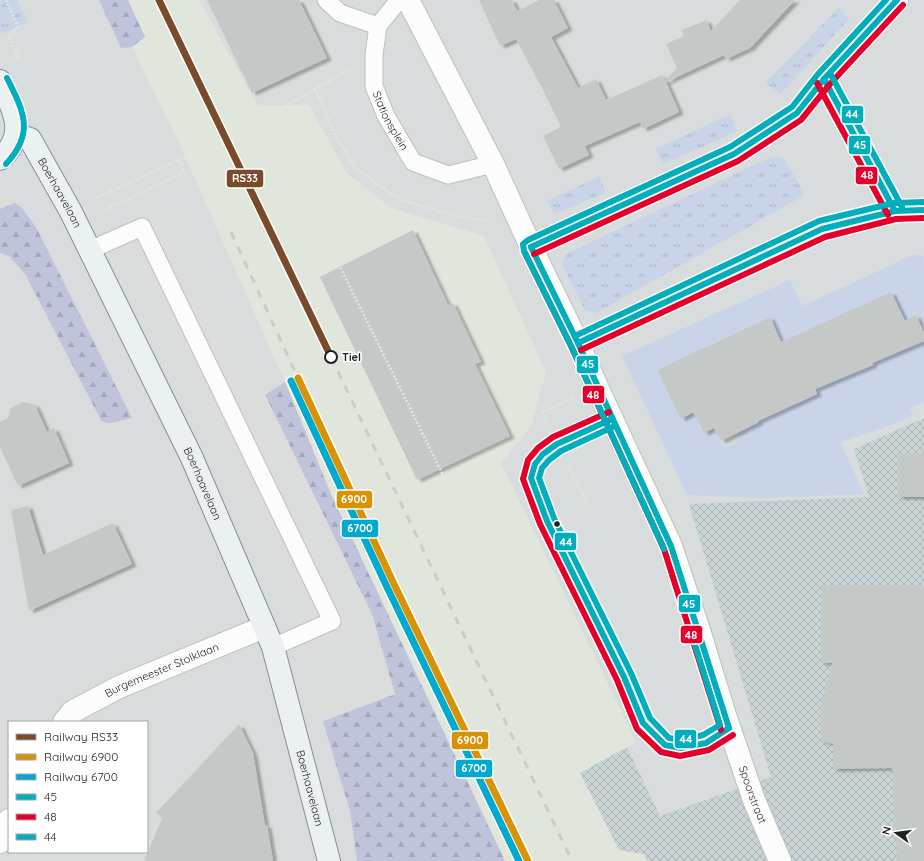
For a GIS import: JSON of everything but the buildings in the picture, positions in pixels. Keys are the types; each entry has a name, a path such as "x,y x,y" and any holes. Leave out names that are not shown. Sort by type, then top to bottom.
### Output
{"street":[{"path":"408,0 493,164 531,247 578,343 822,229 894,211 924,210"},
{"path":"531,247 734,154 797,113 824,79 897,0"},
{"path":"824,79 894,211"},
{"path":"0,81 16,119 17,135 11,146 0,159"},
{"name":"Boerhaavelaan","path":"17,135 30,139 77,225 192,458 273,647 330,861"},
{"name":"Spoorstraat","path":"578,343 671,546 729,728 754,800 780,861"},
{"name":"Burgemeester Stolklaan","path":"65,721 72,712 119,687 264,627"},
{"path":"0,842 8,822"}],"lane":[{"path":"326,0 340,13 378,26 399,0"},
{"name":"Stationsplein","path":"378,26 374,56 374,86 386,116 413,162 448,175 493,164"},
{"path":"90,250 142,227 332,621 273,647"},
{"path":"612,418 557,444 543,454 535,464 531,478 547,521 624,677 643,723 664,745 681,748 706,743 729,728"}],"path":[{"path":"6,0 18,27"},
{"path":"96,198 212,145 266,117 374,56"},
{"path":"315,89 336,137 357,170 401,200 456,216 486,222"},
{"path":"266,117 444,477"},
{"path":"212,145 215,154"},
{"path":"77,225 184,172 179,160"},
{"path":"479,461 610,730 564,751 436,492 444,477 527,436"}],"shaded area":[{"path":"0,0 924,0 924,861 0,861"},
{"path":"128,0 199,0 258,106 309,105 346,172 391,208 484,236 546,372 531,426 501,463 636,742 580,774 644,854 647,861 505,861 331,494 285,382 180,145 132,47 145,37"},
{"path":"174,208 372,614 395,694 323,721 298,648 257,546 110,240"},
{"path":"924,418 924,861 647,861 644,854 619,850 580,773 627,747 660,816 771,777 689,504 869,497 854,449"}],"green space":[{"path":"0,0 17,0 28,22 2,34 0,31"},
{"path":"99,0 128,0 145,37 132,47 121,48"},
{"path":"839,8 849,19 781,94 765,83"},
{"path":"731,114 736,132 663,164 656,149"},
{"path":"773,156 784,159 803,191 803,196 596,313 585,310 562,264 564,257 568,253"},
{"path":"600,176 605,193 555,214 547,201"},
{"path":"15,203 22,208 36,227 132,418 110,423 102,422 25,274 9,256 0,253 0,209"},
{"path":"913,255 923,255 924,324 921,326 916,315 905,321 891,292 809,330 810,364 821,387 844,377 838,366 924,341 924,402 910,408 913,416 886,427 840,442 864,494 767,498 687,495 622,356 790,280 802,306","holes":["770,317 721,374 708,345","686,356 713,410 731,420 740,439 724,448 714,428 703,433 696,418 699,416 696,411 681,418 657,370","803,363 817,394 798,403"]},
{"path":"285,382 331,494 505,861 357,861 350,811 323,721 395,694 265,395"}],"railway":[{"path":"231,232 298,378"},
{"path":"331,357 572,861"}],"rail line":[{"name":"RS33","path":"159,0 331,357"},
{"name":"6900","path":"298,378 393,582 528,861"},
{"name":"6700","path":"291,381 386,585 519,861"}],"transit line":[{"name":"44","path":"664,549 571,346 524,251 523,244 528,240 730,147 792,107 818,74 886,0"},
{"name":"45","path":"531,247 734,154 797,113 824,79 897,0"},
{"name":"48","path":"534,254 738,161 801,120 830,84 903,5"},
{"name":"44","path":"831,75 902,207"},
{"name":"44","path":"6,164 15,153 24,132 22,112 7,78"},
{"name":"45","path":"824,79 895,211"},
{"name":"48","path":"817,83 888,215"},
{"name":"44","path":"575,336 819,221 894,203 924,202"},
{"name":"45","path":"578,343 822,229 895,211 924,210"},
{"name":"48","path":"581,350 825,237 896,219 924,218"},
{"name":"45","path":"531,247 578,343 671,546 729,728"},
{"name":"48","path":"524,251 571,346 664,549 721,730"},
{"name":"48","path":"609,412 553,437 538,448 528,460 523,479 540,524 617,680 637,729 661,752 680,756 709,750 733,735"},
{"name":"45","path":"612,419 557,444 543,454 535,464 531,478 547,521 624,677 643,723 665,745 681,748 706,743 729,728"},
{"name":"44","path":"615,426 561,451 549,460 542,468 539,478 554,518 631,673 650,718 669,738 681,740 703,735 720,725 691,632"}],"place":[{"name":"Tiel","path":"331,357"}]}
